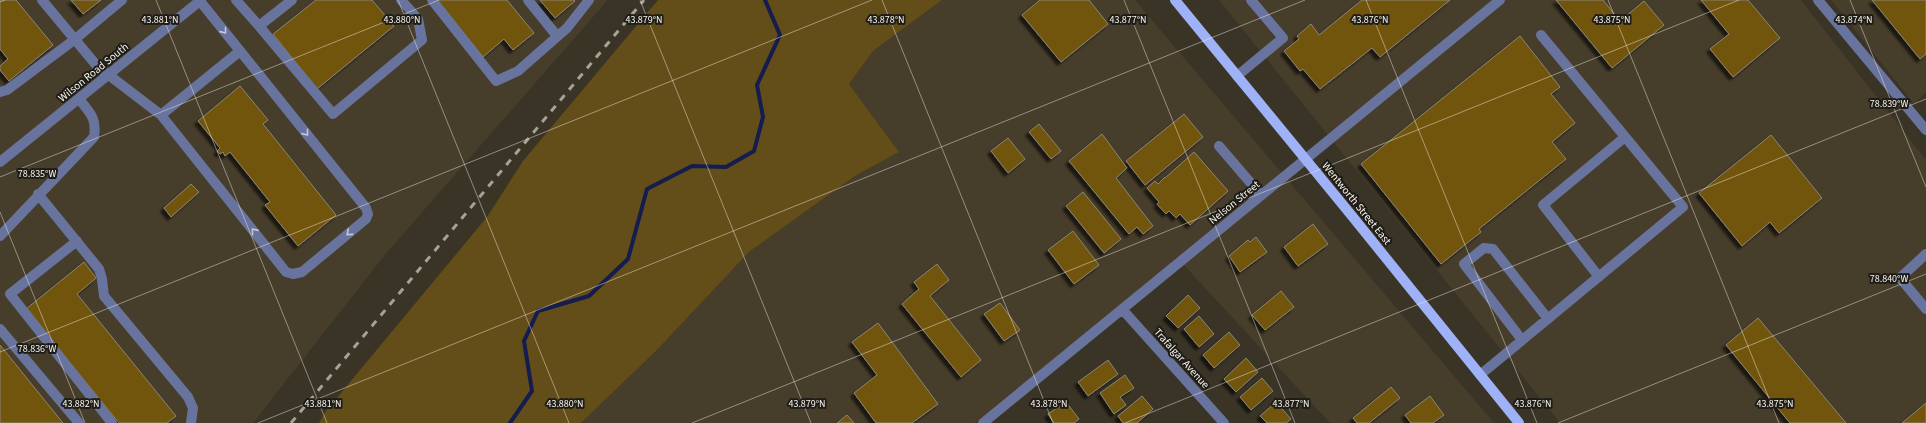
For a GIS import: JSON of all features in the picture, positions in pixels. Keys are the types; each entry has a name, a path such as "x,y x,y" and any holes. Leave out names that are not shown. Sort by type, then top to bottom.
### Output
{"main road":[{"name":"Wentworth Street East","path":"1175,0 1519,423"}],"street":[{"path":"42,0 97,66 161,115 286,272 293,274 302,272 366,219 368,214 366,208 200,0"},
{"path":"0,92 7,90 74,40 122,0"},
{"name":"Wilson Road South","path":"0,162 200,0"},
{"path":"236,0 260,26 333,114 422,40 418,19 401,0"},
{"path":"260,26 292,0"},
{"path":"432,0 496,81 518,71 567,28 589,0"},
{"path":"528,0 557,36"},
{"path":"1237,76 1283,38 1250,0"},
{"name":"Nelson Street","path":"983,423 1500,0"},
{"path":"1818,0 1926,130"},
{"path":"1480,375 1683,207 1541,35"},
{"path":"161,115 240,51"},
{"path":"0,236 38,194 94,137 96,126 94,118 79,99"},
{"path":"1599,277 1543,205 1625,137"},
{"path":"1219,146 1261,196"},
{"path":"38,194 99,269 104,296 188,397 193,408 191,423"},
{"path":"76,241 10,294 112,423"},
{"path":"1522,340 1464,264 1484,248 1493,249 1548,319"},
{"path":"1926,254 1901,277 1901,280 1926,309"},
{"name":"Trafalgar Avenue","path":"1122,309 1224,423"},
{"path":"0,328 78,423"}],"shaded area":[{"path":"0,0 608,0 384,256 253,423 0,423"},
{"path":"658,0 942,0 873,51 849,84 899,152 855,176 749,252 658,349 581,423 319,423 326,411 487,217 523,161"},
{"path":"942,0 1135,0 1494,423 1330,423 1180,261 975,423 581,423 658,349 749,252 855,176 899,152 849,84 873,51"},
{"path":"1219,0 1801,0 1926,160 1926,423 1560,423"},
{"path":"1831,0 1926,0 1926,92 1914,104"}],"building":[{"path":"0,0 16,0 53,45 9,81 0,70 0,66 8,59 0,49"},
{"path":"71,0 101,0 83,14"},
{"path":"316,0 372,0 394,26 317,89 273,34"},
{"path":"437,0 507,0 534,33 513,50 504,39 483,57"},
{"path":"540,0 574,0 575,1 555,18"},
{"path":"1040,0 1089,0 1108,24 1061,62 1022,15"},
{"path":"1362,0 1450,0 1380,57 1372,48 1320,89 1303,69 1300,71 1284,51 1299,39 1297,36 1311,24 1319,35"},
{"path":"1556,0 1603,0 1620,21 1644,1 1664,25 1612,68"},
{"path":"1701,0 1748,0 1780,38 1733,77 1710,49 1729,34"},
{"path":"1872,0 1926,0 1926,54 1920,59"},
{"path":"1520,36 1560,87 1551,94 1575,123 1552,142 1566,159 1479,229 1481,232 1441,264 1361,164"},
{"path":"240,86 268,120 263,124 336,215 298,246 265,205 270,202 230,152 225,156 223,152 220,154 217,151 220,148 198,121"},
{"path":"1184,114 1203,137 1145,185 1126,161"},
{"path":"1039,124 1061,151 1051,159 1029,132"},
{"path":"1102,134 1127,168 1116,178 1153,226 1143,234 1137,227 1129,234 1069,161"},
{"path":"1771,135 1822,198 1779,233 1770,222 1742,246 1699,193"},
{"path":"1008,138 1025,159 1008,173 991,151"},
{"path":"1194,152 1228,191 1190,225 1180,214 1176,218 1169,211 1166,214 1157,204 1159,202 1147,188 1155,181 1158,184"},
{"path":"191,184 199,192 171,217 164,208"},
{"path":"1083,192 1121,239 1104,253 1066,206"},
{"path":"1313,224 1328,244 1298,266 1284,247"},
{"path":"1073,231 1099,265 1074,284 1048,250"},
{"path":"1256,237 1267,252 1240,272 1229,256 1248,240 1250,242"},
{"path":"84,262 96,278 77,294 176,416 167,423 119,423 26,309"},
{"path":"937,264 949,280 930,296 981,360 961,377 902,304 919,289 914,282"},
{"path":"1281,291 1294,307 1265,330 1252,315"},
{"path":"1188,295 1200,308 1178,328 1166,316"},
{"path":"1000,303 1020,330 1004,341 984,314"},
{"path":"1199,316 1214,334 1199,347 1184,329"},
{"path":"1758,318 1846,423 1790,423 1726,345"},
{"path":"878,323 938,404 912,423 876,423 854,393 877,375 852,342"},
{"path":"1229,332 1240,345 1214,368 1203,355"},
{"path":"0,345 63,423 0,423"},
{"path":"1246,358 1258,372 1236,392 1224,379"},
{"path":"1108,360 1118,374 1088,396 1078,382"},
{"path":"1125,375 1134,388 1120,397 1126,405 1114,414 1100,393"},
{"path":"1262,378 1273,391 1251,410 1240,397"},
{"path":"1391,387 1400,398 1369,423 1357,423 1353,418"},
{"path":"1142,396 1153,409 1137,423 1123,423 1118,416"},
{"path":"1430,396 1444,415 1433,423 1411,423 1405,415"},
{"path":"1066,402 1079,419 1074,423 1054,423 1048,414"},
{"path":"1276,402 1291,419 1286,423 1267,423 1260,416"},
{"path":"1926,403 1926,423 1902,423"},
{"path":"847,415 854,423 837,423"}],"waterway":[{"path":"510,423 532,391 524,341 538,311 589,296 628,259 647,189 692,166 726,167 754,151 763,117 757,85 780,35 765,0"}],"railway":[{"path":"291,423 644,0"}]}
